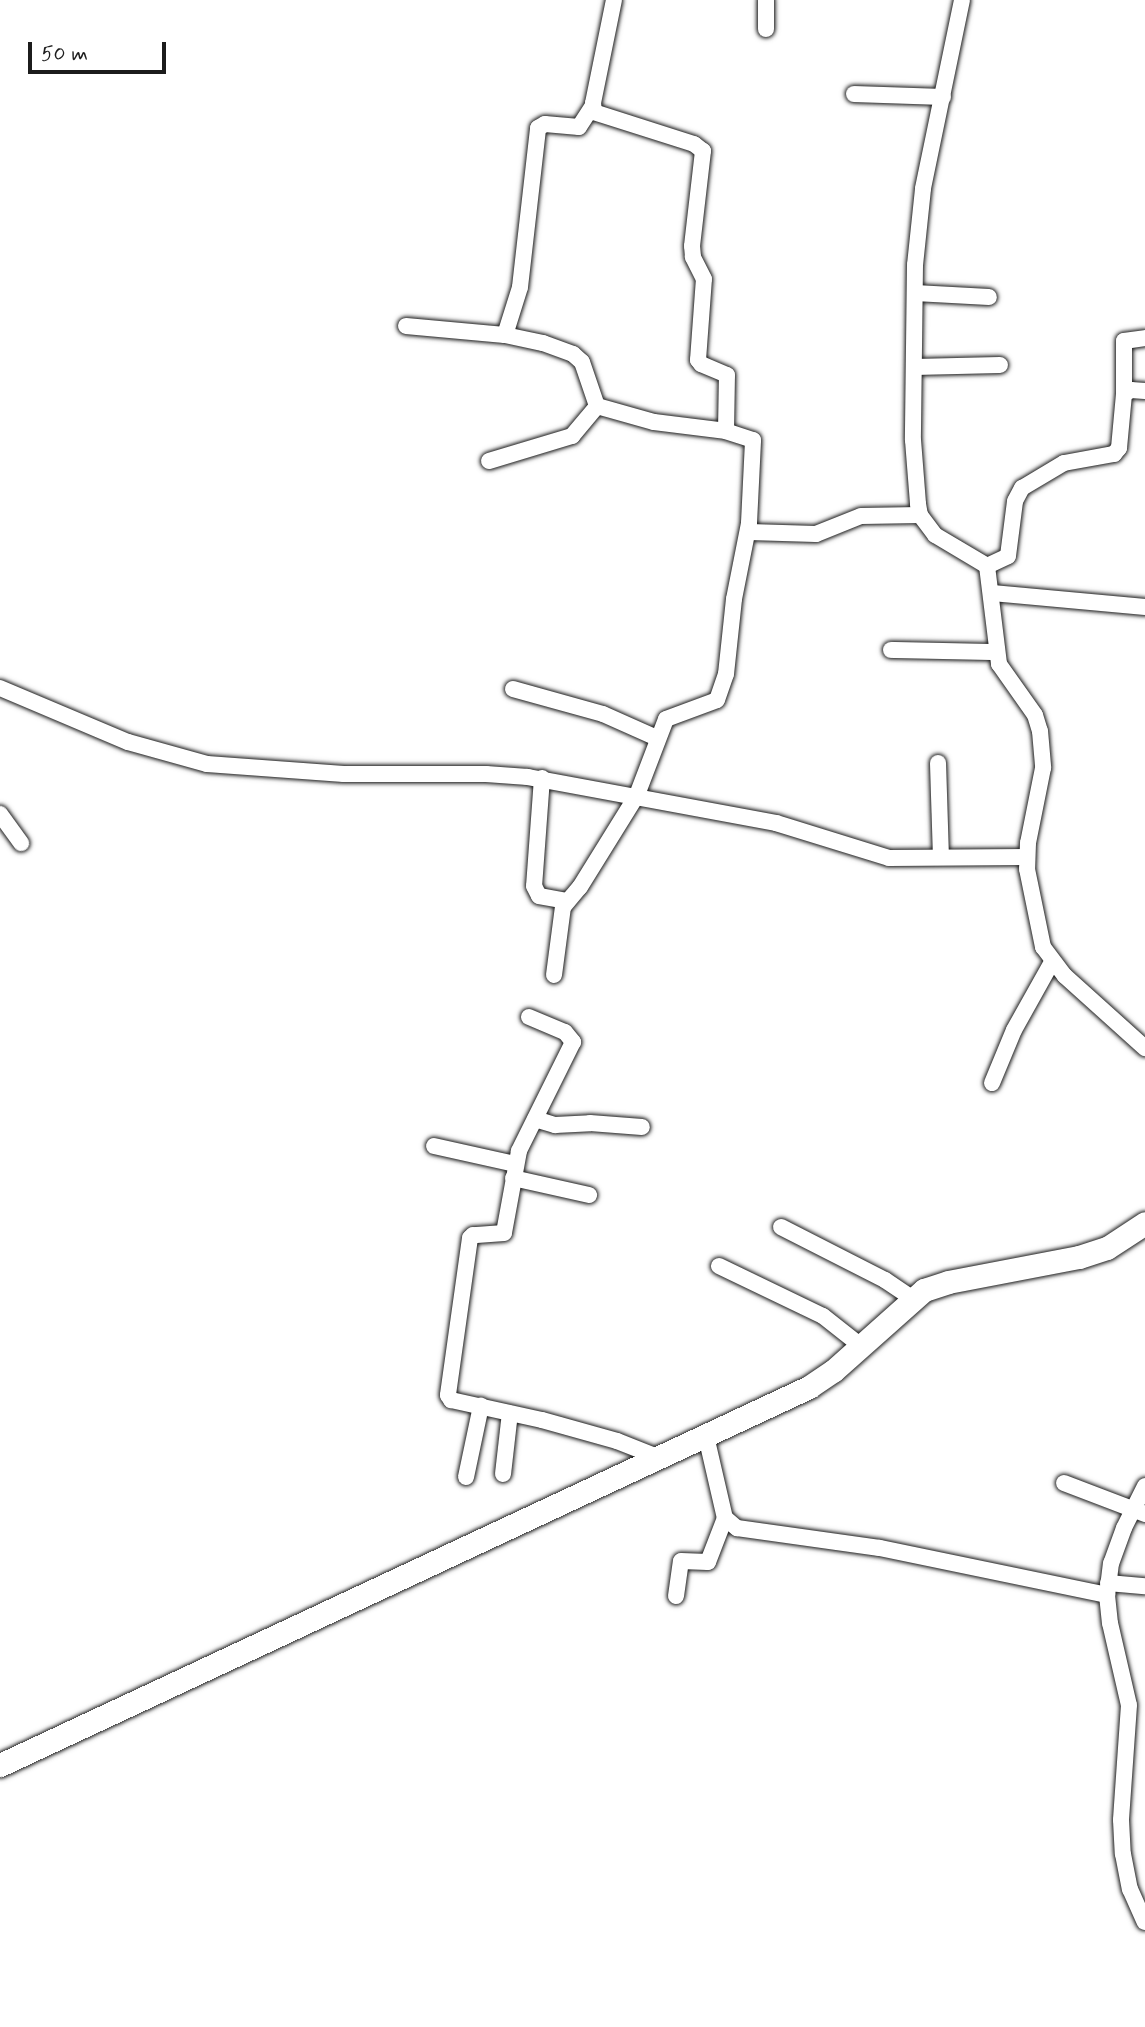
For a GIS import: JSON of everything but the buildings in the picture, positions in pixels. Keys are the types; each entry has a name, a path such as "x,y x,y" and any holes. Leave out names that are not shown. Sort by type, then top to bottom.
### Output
{"street":[{"path":"505,335 520,287 538,128 545,124 579,127 592,107 614,0"},
{"path":"765,29 766,0"},
{"path":"962,0 923,189 915,293 913,440 920,515 935,535 987,566 992,593 995,652 1004,674 1034,715 1044,749 1027,857 1038,935 1052,962 1145,1048"},
{"path":"853,94 943,97"},
{"path":"592,107 598,114 694,144 703,151 692,246 693,257 704,279 698,360 727,375 726,431"},
{"path":"915,293 989,297"},
{"path":"406,326 505,335 573,354 587,373 597,406"},
{"path":"987,566 1008,556 1015,501 1022,488 1064,463 1110,456 1117,452 1124,394 1124,341 1145,338"},
{"path":"914,367 1000,365"},
{"path":"1124,394 1128,391 1145,391"},
{"path":"554,975 562,907 580,887 637,795 657,738 669,716 717,701 726,674 733,605 749,532 753,440 726,431 654,422 597,406"},
{"path":"489,461 572,436 597,406"},
{"path":"749,532 817,534 861,516 920,515"},
{"path":"992,593 1145,607"},
{"path":"891,650 995,652"},
{"path":"0,688 128,742 218,766 344,774 486,774 542,778 784,825 876,855 1027,857"},
{"path":"513,689 603,714 657,738"},
{"path":"938,763 941,856"},
{"path":"542,778 534,886 539,896 568,901"},
{"path":"0,814 21,843"},
{"path":"992,1083 1014,1030 1052,962"},
{"path":"529,1017 565,1032 573,1042 535,1119 514,1171 504,1233 472,1235 470,1238 449,1389 451,1400 617,1441 660,1458"},
{"path":"535,1119 555,1125 590,1123 642,1127"},
{"path":"434,1146 589,1195"},
{"path":"0,1765 809,1387 834,1371 912,1298 948,1282 1079,1257 1107,1248 1145,1223"},
{"path":"780,1227 885,1280 912,1298"},
{"path":"719,1266 823,1316 843,1329 861,1346"},
{"path":"466,1477 481,1406"},
{"path":"503,1474 510,1413"},
{"path":"676,1596 682,1560 705,1563 711,1559 725,1518 706,1436"},
{"path":"1064,1483 1139,1512"},
{"path":"1145,1486 1139,1512 1111,1563 1107,1589 1110,1623 1129,1705 1130,1725 1121,1821 1123,1854 1135,1905 1145,1922"},
{"path":"725,1518 737,1528 880,1548 1107,1589 1145,1586"}]}
